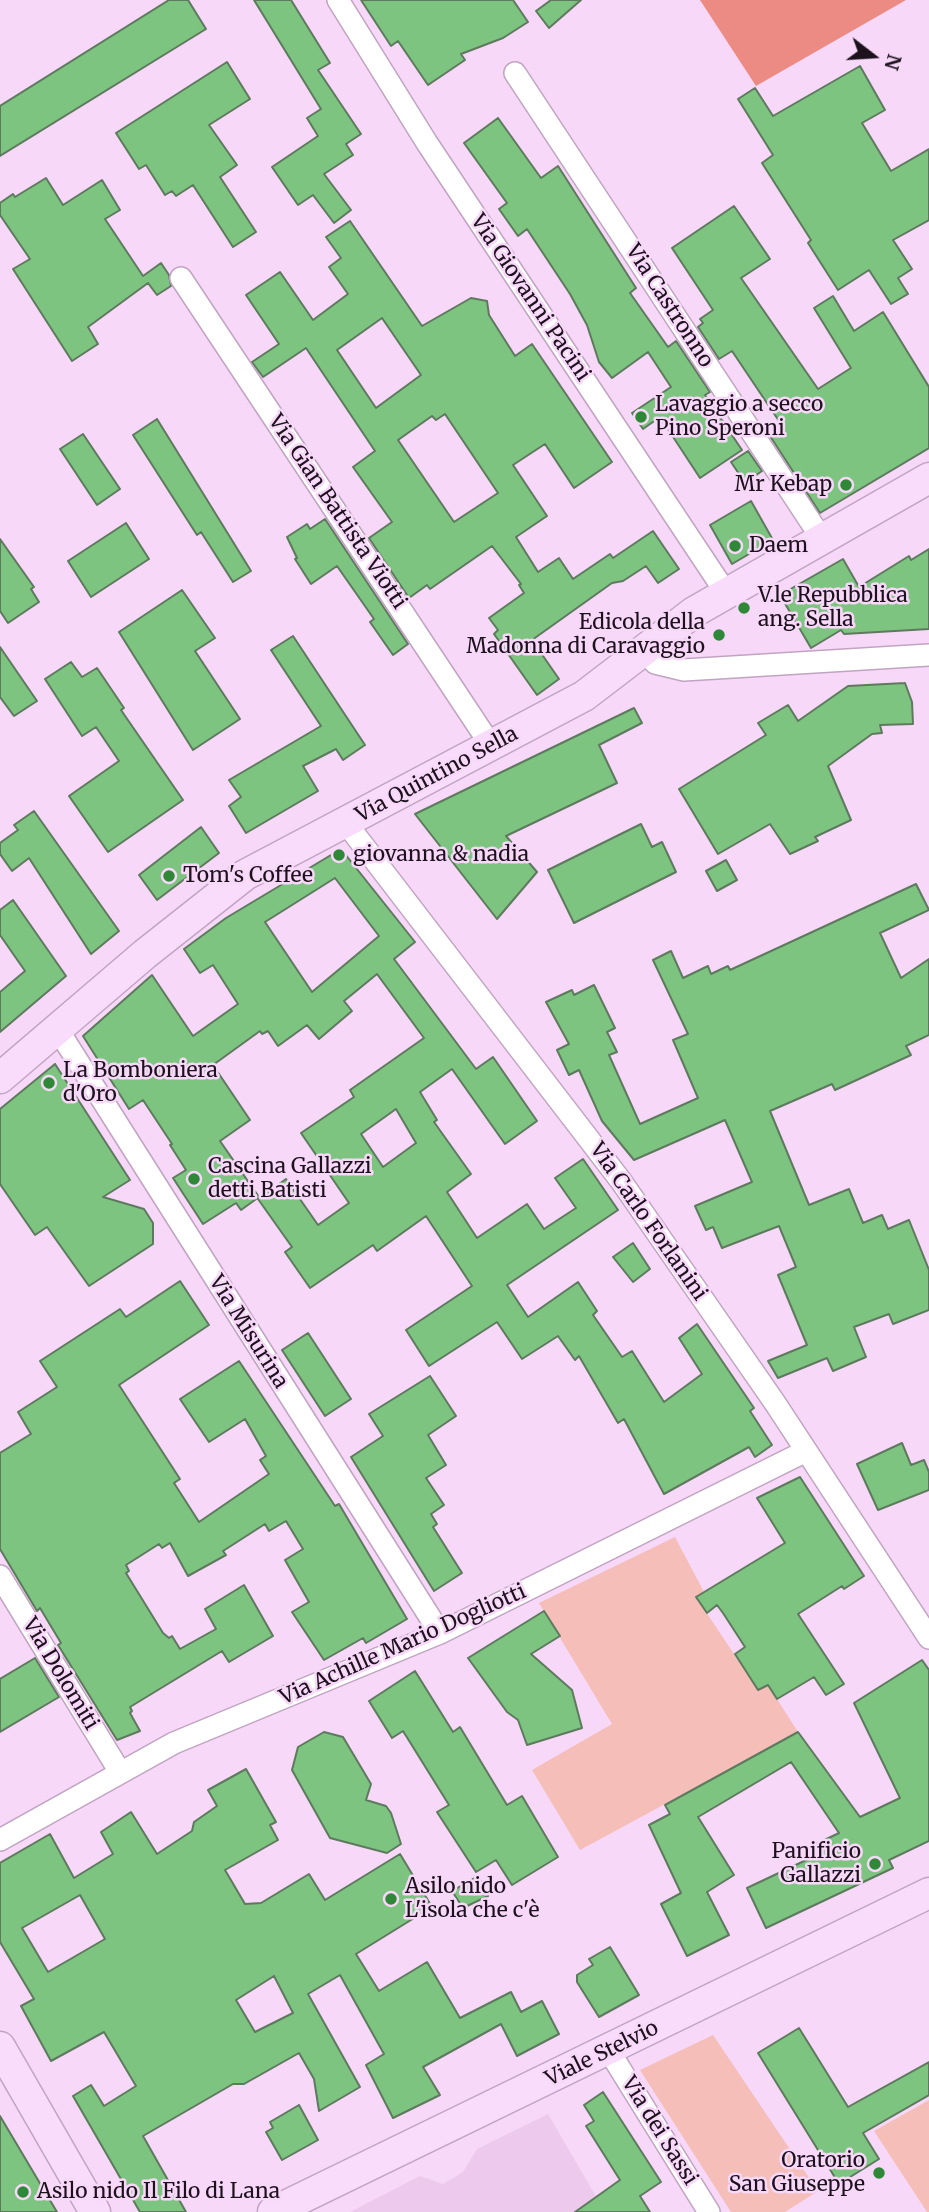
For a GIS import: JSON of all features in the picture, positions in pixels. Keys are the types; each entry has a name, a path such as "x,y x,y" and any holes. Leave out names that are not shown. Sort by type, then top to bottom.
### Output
{"street":[{"name":"Via Giovanni Pacini","path":"338,0 427,143 726,593"},
{"name":"Via Castronno","path":"516,73 822,539"},
{"name":"Via Gian Battista Viotti","path":"181,278 492,747"},
{"name":"Via Quintino Sella","path":"0,1078 229,886 584,696 669,629 726,593 929,478"},
{"path":"643,650 655,663 684,670 929,655"},
{"name":"Via Carlo Forlanini","path":"346,823 621,1181 806,1451 929,1638"},
{"name":"Via Misurina","path":"58,1030 440,1633"},
{"name":"Via Achille Mario Dogliotti","path":"0,1840 174,1743 440,1633 806,1451"},
{"name":"Via Dolomiti","path":"0,1576 120,1772"},
{"name":"Viale Stelvio","path":"273,2212 609,2051 929,1893"},
{"path":"0,2047 95,2212"},
{"name":"Via dei Sassi","path":"609,2051 709,2212"}],"shaded area":[{"path":"700,0 906,0 756,86"},
{"path":"675,1537 704,1592 696,1597 758,1690 768,1685 798,1732 580,1850 532,1770 612,1724 539,1603"},
{"path":"713,2035 818,2191 785,2212 731,2212 640,2070"},
{"path":"929,2100 929,2212 927,2212 874,2131"},
{"path":"548,2114 605,2212 350,2212 420,2176 443,2184 463,2172 477,2149"}],"building":[{"path":"169,0 188,0 206,29 0,156 0,106"},
{"path":"254,0 291,0 330,63 318,70 361,134 346,144 353,155 324,174 351,210 334,223 313,195 298,205 272,167 318,136 307,118 321,109"},
{"path":"361,0 513,0 528,22 503,38 461,54 465,60 428,85 398,41 391,46"},
{"path":"551,0 581,0 549,28 536,11"},
{"path":"227,62 250,99 209,125 237,165 220,177 256,232 233,247 193,185 176,196 172,191 165,195 146,165 139,169 116,133"},
{"path":"860,66 885,110 862,123 891,171 929,149 929,220 893,240 912,269 898,278 908,294 891,304 869,270 838,290 808,243 811,240 762,163 773,155 738,99 755,88 773,116"},
{"path":"498,118 541,178 558,166 636,288 630,293 668,347 676,341 710,392 705,395 742,450 700,478 660,417 643,429 632,413 671,387 648,352 612,378 599,362 587,325 570,294 527,229 518,236 499,209 507,203 464,143"},
{"path":"46,178 63,205 102,180 120,210 105,219 143,276 161,263 169,275 171,286 157,295 148,283 88,327 98,344 72,361 13,269 30,259 0,215 0,203"},
{"path":"734,206 770,259 741,278 818,389 851,368 814,308 833,296 854,331 883,312 929,387 929,448 820,513 770,436 783,427 732,351 719,359 698,327 703,323 700,319 713,310 672,248"},
{"path":"350,221 422,326 471,298 487,301 489,315 515,356 532,344 612,462 574,488 545,444 513,465 547,516 516,537 538,572 559,558 573,579 610,554 613,558 653,531 679,569 658,583 646,566 623,581 612,583 532,640 559,679 537,695 494,634 498,630 489,618 524,593 519,585 521,584 492,546 430,589 427,585 409,598 369,538 392,522 353,467 375,451 306,348 263,377 252,362 279,344 246,295 280,272 313,320 348,294 329,267 341,258 326,237","holes":["382,318 421,375 376,408 337,350","445,414 498,493 454,522 398,440 432,416 436,420"]},
{"path":"157,419 251,571 233,582 201,532 197,535 133,435"},
{"path":"83,434 120,489 97,505 60,449"},
{"path":"748,451 762,471 745,483 731,462"},
{"path":"751,501 773,540 732,564 710,525"},
{"path":"325,519 408,644 393,655 370,622 374,619 337,566 311,584 295,559 297,558 287,537 307,524 310,529"},
{"path":"126,523 149,559 91,597 68,561"},
{"path":"0,539 34,587 31,589 39,602 8,623 0,611"},
{"path":"929,549 929,629 844,634 841,630 811,648 780,595 843,559 859,587 909,556 911,560"},
{"path":"182,590 215,638 195,651 240,719 193,750 119,632"},
{"path":"293,636 365,745 343,760 336,749 303,766 318,791 246,833 229,806 241,797 229,780 321,726 271,650"},
{"path":"0,647 37,701 14,716 0,697"},
{"path":"71,662 82,677 97,668 124,708 121,710 183,800 108,852 69,796 119,761 96,727 82,736 45,679"},
{"path":"905,683 912,702 913,724 880,725 882,733 872,734 828,766 851,820 815,837 818,841 790,854 770,824 718,854 679,789 766,735 758,723 788,705 798,721 848,686"},
{"path":"634,708 642,723 599,745 617,783 506,836 537,872 497,919 415,814"},
{"path":"34,811 119,931 91,954 29,858 12,871 0,854 0,843 18,830 14,825"},
{"path":"641,824 652,847 662,842 676,872 574,923 548,870"},
{"path":"201,827 219,853 157,900 139,875"},
{"path":"341,849 415,942 394,959 476,1069 493,1057 537,1121 505,1144 452,1069 420,1092 437,1120 434,1122 471,1174 447,1192 477,1238 527,1204 544,1229 576,1208 555,1178 583,1159 618,1210 507,1285 528,1317 578,1282 597,1311 593,1315 622,1357 632,1351 664,1402 702,1374 679,1338 697,1324 754,1408 750,1411 772,1445 755,1457 749,1447 664,1494 624,1419 618,1423 579,1356 575,1360 558,1336 522,1359 497,1322 429,1366 406,1330 472,1286 426,1216 377,1251 373,1245 310,1288 285,1252 292,1247 258,1199 286,1179 318,1225 349,1203 301,1133 354,1097 350,1090 424,1038 377,974 344,1001 352,1011 319,1039 307,1025 278,1046 268,1031 262,1034 260,1031 213,1065 250,1120 220,1141 259,1197 241,1210 236,1203 203,1224 173,1178 186,1170 170,1145 172,1144 143,1100 129,1109 83,1036 152,975 193,1036 238,1004 213,965 200,973 184,949 226,918","holes":["335,878 379,936 312,992 265,922","396,1109 416,1143 383,1167 361,1134"]},
{"path":"726,860 737,880 717,891 706,871"},
{"path":"916,884 929,910 880,933 901,978 929,959 929,1035 906,1046 911,1055 835,1090 832,1084 770,1111 809,1205 849,1189 863,1223 882,1215 888,1229 909,1220 929,1270 929,1310 893,1324 889,1314 854,1327 866,1357 833,1371 827,1358 778,1378 768,1361 807,1345 778,1275 796,1267 779,1226 722,1248 713,1227 706,1230 695,1206 752,1182 725,1120 634,1160 602,1121 579,1070 569,1075 557,1050 569,1044 546,1002 572,990 574,995 594,985 615,1028 607,1032 617,1052 609,1055 640,1124 698,1098 673,1040 688,1034 653,960 671,951 683,978 708,966 711,974 728,966 730,970"},
{"path":"13,900 66,976 0,1032 0,992 25,971 0,935 0,910"},
{"path":"55,1064 130,1180 103,1197 144,1209 153,1223 153,1244 89,1286 47,1227 35,1235 0,1184 0,1109"},
{"path":"633,1243 650,1269 633,1282 613,1257"},
{"path":"180,1281 209,1325 119,1385 180,1479 174,1483 199,1522 269,1474 260,1460 266,1456 245,1419 209,1442 180,1399 239,1361 335,1506 339,1504 407,1619 366,1643 363,1638 324,1660 292,1612 309,1602 285,1560 303,1549 286,1521 269,1531 265,1524 223,1551 226,1555 188,1576 170,1543 162,1548 159,1544 126,1565 129,1571 126,1573 163,1633 169,1638 172,1636 180,1649 216,1629 205,1609 244,1585 273,1636 229,1662 222,1651 130,1707 130,1713 140,1731 117,1740 58,1645 61,1643 40,1608 37,1611 0,1549 0,1453 31,1434 18,1412 57,1387 40,1361 120,1309 126,1317"},
{"path":"308,1333 351,1399 325,1416 282,1350"},
{"path":"430,1376 456,1416 428,1435 446,1465 426,1478 444,1505 431,1514 437,1524 433,1527 462,1573 434,1591 351,1457 383,1436 369,1414"},
{"path":"902,1443 911,1465 924,1460 929,1472 929,1490 878,1510 857,1464"},
{"path":"800,1477 864,1576 844,1589 842,1586 798,1614 844,1684 826,1695 814,1677 777,1699 768,1685 758,1690 735,1654 745,1647 717,1605 707,1613 696,1597 785,1543 757,1498"},
{"path":"544,1611 560,1636 531,1654 572,1690 582,1728 527,1745 518,1720 507,1712 468,1658"},
{"path":"35,1658 59,1697 0,1732 0,1679"},
{"path":"922,1660 929,1670 929,1841 889,1860 893,1868 766,1928 747,1888 821,1853 816,1844 839,1833 791,1762 698,1817 734,1875 707,1892 729,1935 687,1956 661,1904 681,1893 649,1825 670,1814 665,1805 798,1732 860,1817 900,1798 854,1703"},
{"path":"415,1671 453,1732 460,1727 507,1805 522,1796 558,1857 512,1885 496,1860 476,1872 437,1812 449,1805 403,1731 392,1738 369,1701"},
{"path":"324,1732 343,1737 371,1784 366,1800 386,1806 391,1813 401,1844 387,1853 330,1838 292,1770 298,1747"},
{"path":"246,1769 276,1822 270,1825 278,1840 225,1870 245,1904 261,1903 309,1874 325,1900 400,1854 432,1907 356,1954 379,1991 427,1962 460,2018 511,1992 521,2012 542,2001 559,2034 517,2056 501,2024 423,2067 440,2095 393,2118 366,2065 384,2054 340,1975 308,1994 360,2087 319,2111 314,2079 299,2053 244,2084 233,2084 143,2136 186,2212 140,2212 73,2096 91,2085 104,2106 136,2086 104,2032 51,2061 21,2006 34,1999 0,1942 0,1863 50,1834 74,1878 113,1854 101,1832 131,1812 157,1854 192,1831 194,1822 217,1806 208,1790","holes":["80,1895 105,1939 48,1972 22,1928","274,1976 293,2013 255,2032 236,2000"]},
{"path":"478,1876 488,1896 463,1908 452,1891"},
{"path":"610,1947 639,1995 599,2017 577,1982 577,1975 593,1965 589,1959"},
{"path":"799,2028 848,2107 929,2062 929,2095 863,2133 879,2159 839,2184 758,2053"},
{"path":"603,2092 661,2182 640,2196 650,2212 575,2212 620,2180 586,2126 594,2121 584,2105"},
{"path":"299,2105 318,2140 282,2160 266,2132 273,2128 270,2122"},
{"name":"Asilo nido Il Filo di Lana","path":"0,2116 57,2212 0,2212"}],"place":[{"name":"Lavaggio a secco Pino Speroni","path":"641,417"},
{"name":"Mr Kebap","path":"846,485"},
{"name":"Daem","path":"735,546"},
{"name":"V.le Repubblica ang. Sella","path":"744,608"},
{"name":"Edicola della Madonna di Caravaggio","path":"719,635"},
{"name":"giovanna & nadia","path":"339,855"},
{"name":"Tom's Coffee","path":"169,876"},
{"name":"La Bomboniera d'Oro","path":"49,1083"},
{"name":"Cascina Gallazzi detti Batisti","path":"194,1179"},
{"name":"Panificio Gallazzi","path":"875,1864"},
{"name":"Asilo nido L'isola che c'è","path":"391,1899"},
{"name":"Oratorio San Giuseppe","path":"879,2173"},
{"name":"Asilo nido Il Filo di Lana","path":"23,2192"}]}
